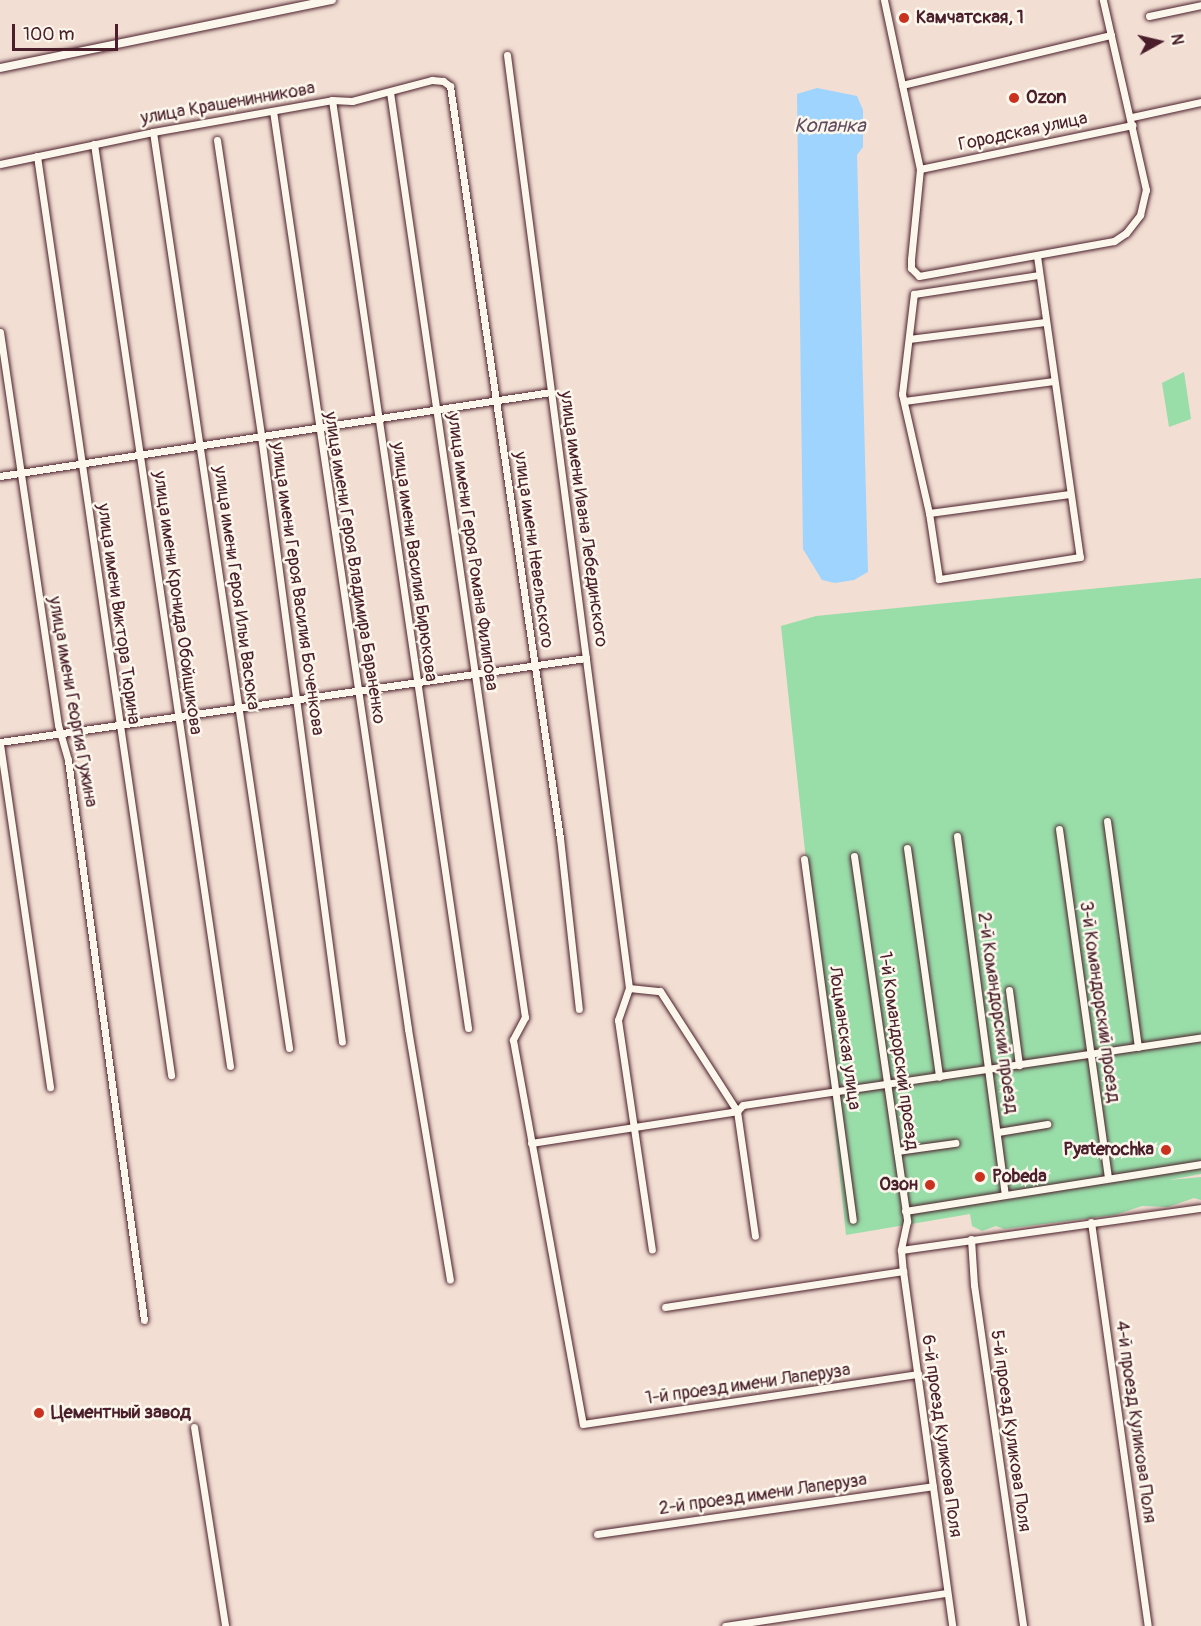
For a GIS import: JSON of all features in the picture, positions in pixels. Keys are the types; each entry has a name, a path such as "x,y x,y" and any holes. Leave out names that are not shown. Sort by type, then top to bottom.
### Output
{"street":[{"path":"0,68 332,0"},
{"path":"884,0 920,169 911,259 914,274 927,276 1114,240 1126,233 1140,215 1146,190 1103,0"},
{"path":"1149,16 1201,5"},
{"path":"902,85 1111,35"},
{"name":"улица имени Ивана Лебединского","path":"507,55 629,988"},
{"name":"улица Крашенинникова","path":"0,164 153,132 332,100 352,101 438,80 447,82 453,94"},
{"name":"улица имени Героя Романа Филипова","path":"390,92 525,1017 513,1040 531,1143"},
{"name":"улица имени Невельского","path":"453,94 495,400 560,838 579,1009"},
{"name":"улица имени Василия Бирюкова","path":"332,100 468,1028"},
{"name":"Городская улица","path":"920,169 1132,121 1201,102"},
{"name":"улица имени Героя Владимира Бараненко","path":"273,111 408,1029 450,1280"},
{"name":"улица имени Героя Ильи Васюка","path":"153,132 289,1048"},
{"name":"улица имени Героя Василия Боченкова","path":"216,141 261,436 342,1042"},
{"name":"улица имени Кронида Обойщикова","path":"94,144 230,1066"},
{"name":"улица имени Виктора Тюрина","path":"37,156 171,1075"},
{"path":"1037,256 1080,557 939,579 929,513 904,401 914,294 1038,275"},
{"path":"909,339 1045,322"},
{"name":"улица имени Георгия Гужина","path":"0,332 60,733 68,760 144,1320"},
{"path":"904,401 1054,381"},
{"path":"0,476 551,392"},
{"path":"929,513 1070,494"},
{"path":"50,1087 0,743 586,658"},
{"path":"1107,821 1138,1047"},
{"name":"3-й Командорский проезд","path":"1059,829 1108,1178"},
{"name":"2-й Командорский проезд","path":"957,836 1005,1195"},
{"path":"907,848 939,1077"},
{"name":"1-й Командорский проезд","path":"854,856 905,1211 900,1250"},
{"name":"Лоцманская улица","path":"804,859 853,1220"},
{"path":"652,1250 618,1020 629,988 660,991 737,1111 754,1236"},
{"path":"1009,990 1019,1065"},
{"path":"531,1143 737,1111 743,1105 1201,1037"},
{"path":"998,1132 1047,1124"},
{"name":"1-й проезд имени Лаперуза","path":"531,1143 583,1424 918,1374"},
{"path":"897,1151 955,1143"},
{"path":"905,1211 1201,1164"},
{"path":"900,1250 1201,1208"},
{"name":"4-й проезд Куликова Поля","path":"1091,1222 1148,1626"},
{"name":"5-й проезд Куликова Поля","path":"971,1239 974,1285 1023,1626"},
{"name":"6-й проезд Куликова Поля","path":"900,1250 952,1626"},
{"path":"664,1307 903,1271"},
{"path":"194,1427 225,1626"},
{"name":"2-й проезд имени Лаперуза","path":"597,1534 933,1486"},
{"path":"725,1626 948,1593"}],"green space":[{"path":"1184,372 1191,419 1169,427 1162,383"},
{"path":"1201,578 1201,1174 1169,1180 1201,1177 1201,1200 1194,1198 1168,1207 1142,1206 1115,1215 1004,1229 996,1226 982,1231 972,1226 970,1214 846,1235 781,626 816,616"}],"water":[{"name":"Копанка","path":"817,88 857,96 863,110 863,147 857,155 868,572 854,580 835,583 822,580 803,549 797,94"}],"place":[{"name":"Камчатская, 1","path":"904,18"},
{"name":"Ozon","path":"1014,98"},
{"name":"Pyaterochka","path":"1166,1150"},
{"name":"Pobeda","path":"980,1177"},
{"name":"Озон","path":"930,1185"},
{"name":"Цементный завод","path":"39,1413"}]}
